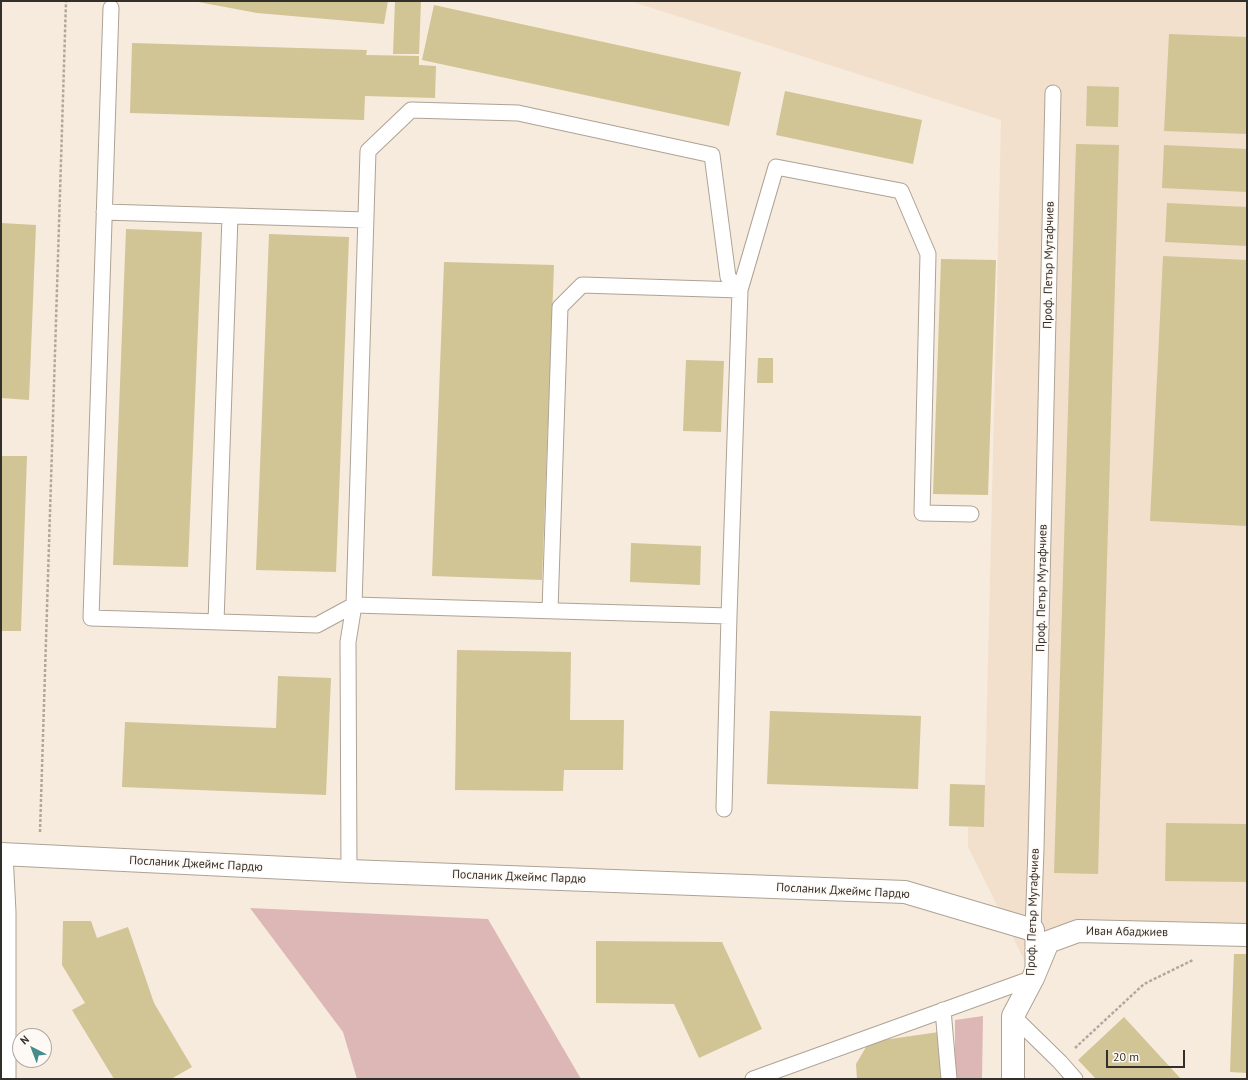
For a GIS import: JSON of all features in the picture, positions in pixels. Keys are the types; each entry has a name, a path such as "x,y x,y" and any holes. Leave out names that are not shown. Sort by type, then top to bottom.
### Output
{"street":[{"name":"Посланик Джеймс Пардю","path":"3,854 349,871 905,892 1032,930"},
{"name":"Иван Абаджиев","path":"1032,978 1048,942 1078,931 1247,935"},
{"name":"Проф. Петър Мутафчиев","path":"1013,1079 1013,1016 1032,978"}],"lane":[{"path":"111,8 91,618 317,625 354,605 729,616"},
{"name":"Проф. Петър Мутафчиев","path":"1032,978 1053,93"},
{"path":"349,871 348,642 354,605 368,151 411,110 518,113 712,155 728,277 740,290"},
{"path":"724,809 740,290 776,167 901,191 928,254 922,513 971,514"},
{"path":"104,212 366,220"},
{"path":"216,622 230,216"},
{"path":"550,610 560,307 582,285 740,290"},
{"path":"3,854 8,912 8,1079"},
{"path":"753,1079 1032,978"},
{"path":"943,1010 949,1079"},
{"path":"1013,1016 1060,1062 1075,1079"}],"path":[{"path":"40,856 66,1"},
{"path":"1060,1062 1144,984 1193,960"}],"shaded area":[{"path":"630,1 1247,1 1247,935 1048,942 1033,978 968,847 968,827 984,827 1001,120"},
{"path":"250,908 488,919 581,1079 357,1079 343,1032"},
{"path":"983,1016 982,1079 955,1079 955,1020"}],"building":[{"path":"193,1 388,1 384,24 257,13"},
{"path":"395,1 421,1 419,54 393,54"},
{"path":"434,5 741,72 729,126 422,60"},
{"path":"1169,34 1247,37 1247,134 1164,131"},
{"path":"132,43 367,50 366,55 419,56 419,65 436,66 435,98 365,96 364,120 130,113"},
{"path":"1087,86 1119,87 1118,127 1086,126"},
{"path":"785,91 922,120 913,164 776,135"},
{"path":"1076,144 1119,145 1098,874 1054,873"},
{"path":"1164,145 1247,149 1247,192 1162,188"},
{"path":"1167,203 1247,207 1247,246 1165,242"},
{"path":"1,223 36,225 29,400 1,398"},
{"path":"126,229 202,232 188,567 113,565"},
{"path":"269,234 349,237 336,572 256,570"},
{"path":"1163,256 1247,260 1247,526 1150,521"},
{"path":"941,259 996,260 988,495 933,494"},
{"path":"444,262 554,265 542,580 432,576"},
{"path":"758,358 773,358 773,383 757,383"},
{"path":"686,360 724,361 721,432 683,431"},
{"path":"1,456 27,456 21,631 1,631"},
{"path":"631,543 701,546 700,585 630,582"},
{"path":"457,650 571,652 570,720 624,720 623,770 564,770 563,791 455,790"},
{"path":"278,676 331,678 326,795 122,787 125,722 276,728"},
{"path":"770,711 921,716 918,789 767,784"},
{"path":"950,784 985,785 984,827 949,826"},
{"path":"1166,823 1247,824 1247,882 1165,881"},
{"path":"63,921 91,921 97,938 128,927 154,1003 192,1067 171,1079 114,1079 72,1010 85,1003 62,965"},
{"path":"596,941 722,942 762,1029 699,1058 674,1004 596,1003"},
{"path":"1234,954 1247,954 1247,1073 1230,1072"},
{"path":"1124,1017 1181,1079 1096,1079 1078,1060"},
{"path":"939,1032 941,1079 857,1079 856,1064 869,1042"}]}
